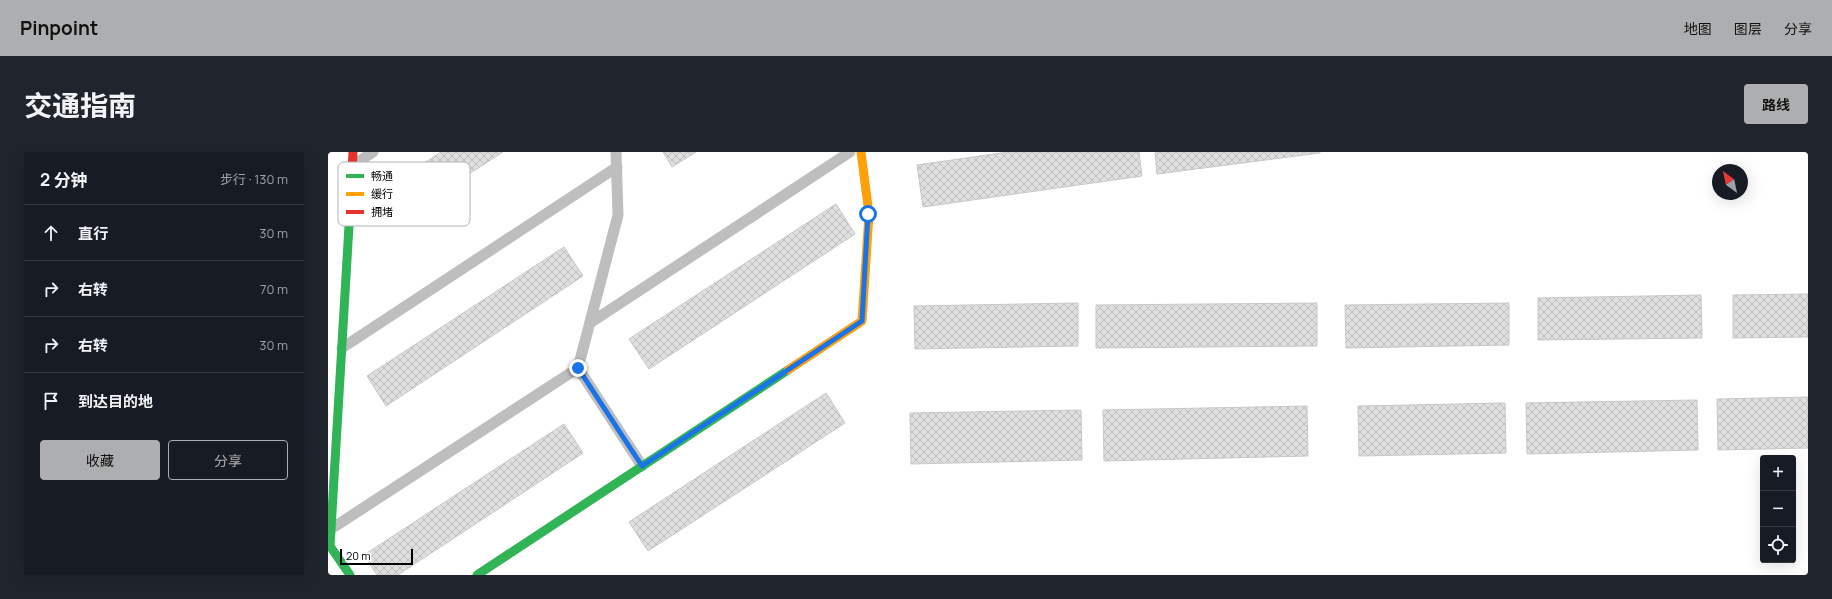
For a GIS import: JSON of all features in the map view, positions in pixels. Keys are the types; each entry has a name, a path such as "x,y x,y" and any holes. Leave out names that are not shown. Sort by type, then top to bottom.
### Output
{"street":[{"path":"352,162 353,152"},
{"path":"477,575 862,321 868,214 861,152"},
{"path":"349,226 330,546 350,575"}],"lane":[{"path":"358,162 373,152"},
{"path":"331,529 578,368 618,215 616,152"},
{"path":"590,323 850,152"},
{"path":"342,348 617,167"},
{"path":"578,368 642,466"}],"building":[{"path":"441,152 503,152 470,173 470,162 426,162"},
{"path":"663,152 696,152 672,167"},
{"path":"1008,152 1139,152 1142,176 923,207 917,165"},
{"path":"1155,152 1320,152 1320,153 1157,174"},
{"path":"836,204 855,234 649,369 629,339"},
{"path":"564,247 583,276 386,406 367,376"},
{"path":"1808,294 1808,337 1733,338 1733,295"},
{"path":"1701,295 1702,338 1538,340 1538,298"},
{"path":"1078,303 1078,346 915,349 914,306"},
{"path":"1317,303 1317,346 1096,348 1096,305"},
{"path":"1509,303 1509,345 1346,348 1345,305"},
{"path":"826,393 845,423 648,551 629,522"},
{"path":"1808,397 1808,448 1718,450 1717,399"},
{"path":"1697,400 1698,450 1527,454 1526,403"},
{"path":"1505,403 1506,453 1359,456 1358,406"},
{"path":"1307,406 1308,456 1104,461 1103,410"},
{"path":"1081,410 1082,460 911,464 910,413"},
{"path":"564,424 583,453 398,575 377,575 364,555"}],"traffic: fast":[{"path":"349,226 330,546 350,575"},
{"path":"477,575 788,370"}],"traffic: slow":[{"path":"788,370 862,321 869,214 861,152"}],"traffic: jam":[{"path":"352,162 353,152"}],"route":[{"path":"578,368 642,466 862,321 868,214"}]}
